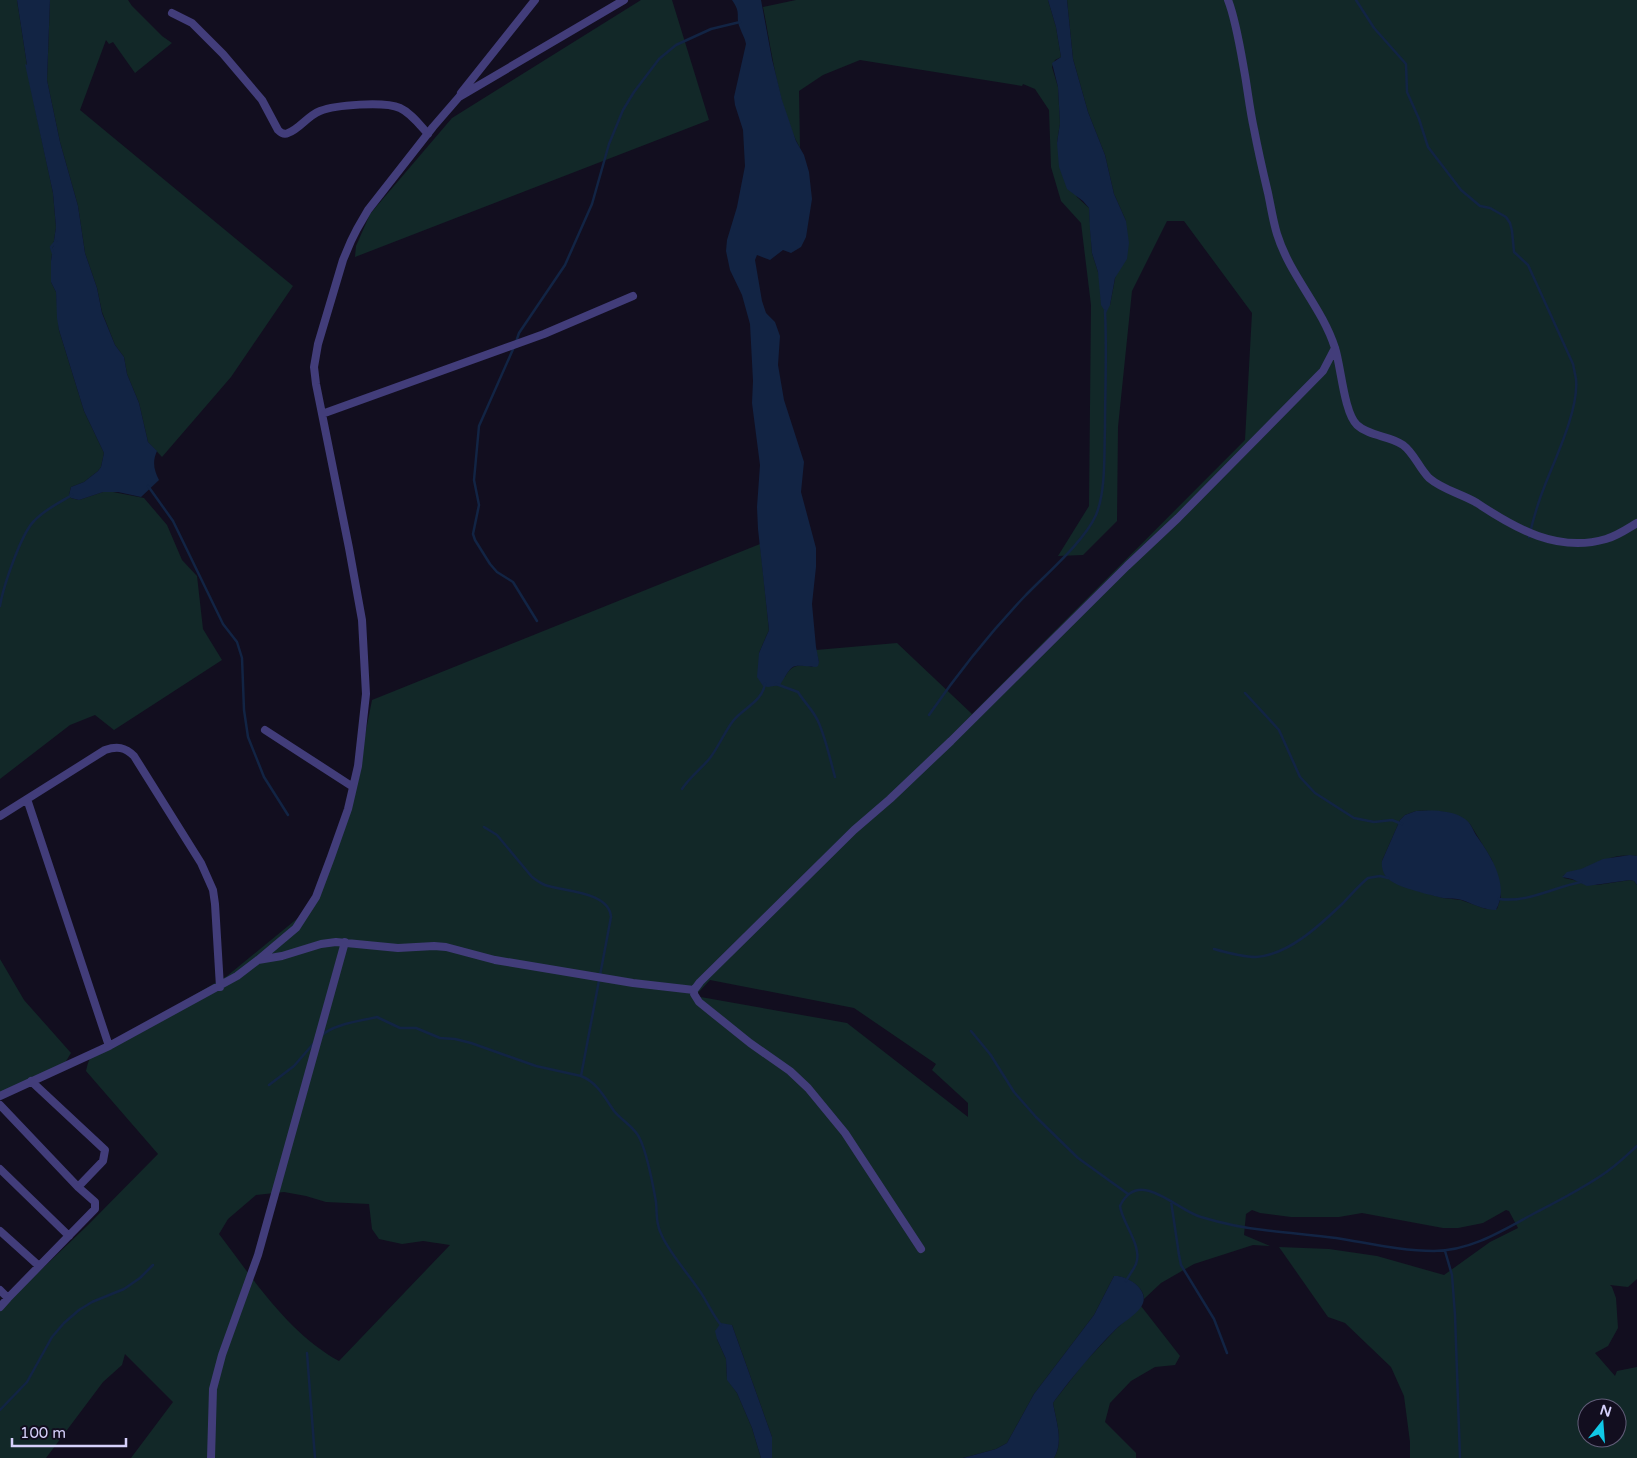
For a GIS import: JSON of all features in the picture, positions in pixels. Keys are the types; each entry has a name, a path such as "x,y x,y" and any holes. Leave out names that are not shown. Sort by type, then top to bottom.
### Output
{"street":[{"path":"0,1096 109,1046 220,987 258,960 296,928 312,906 348,809 358,766 366,705 362,620 316,384 315,357 344,260 357,229 368,210 535,0"},
{"path":"459,97 624,0"},
{"path":"1228,0 1241,52 1253,126 1277,233 1286,258 1326,325 1335,348 1351,415 1356,424 1367,432 1390,438 1403,445 1411,452 1429,478 1444,488 1459,493 1516,528 1544,539 1580,544 1588,543 1608,539 1637,523"},
{"path":"172,13 192,23 223,54 262,100 278,130 282,133 287,134 310,116 320,111 348,106 380,104 391,105 407,112 428,134"},
{"path":"322,414 544,334 633,296"},
{"path":"921,1249 845,1133 825,1107 790,1071 750,1043 700,1002 694,994 694,990 854,830 951,741 1178,518 1323,372 1335,348"},
{"path":"265,730 353,786"},
{"path":"0,816 105,750 114,747 129,752 134,756 201,864 213,890 220,987"},
{"path":"27,799 109,1046"},
{"path":"258,960 282,956 321,944 344,942 398,948 434,946 446,947 495,960 624,981 694,990"},
{"path":"212,1458 213,1389 222,1355 258,1255 344,942"},
{"path":"31,1081 105,1150 103,1161 78,1186"},
{"path":"0,1105 95,1202 95,1209 0,1307"},
{"path":"0,1169 69,1236"},
{"path":"0,1230 39,1266"},
{"path":"0,1290 8,1298"}],"green space":[{"path":"0,0 17,0 26,65 53,193 56,227 51,261 51,282 56,292 59,330 84,411 104,453 101,467 98,471 84,482 71,487 69,495 71,498 79,500 103,492 113,492 144,498 167,525 182,560 197,576 203,629 222,660 114,730 95,715 70,725 0,779"},
{"path":"50,0 128,0 162,36 172,43 135,73 113,42 109,44 106,40 80,110 293,286 231,377 162,457 148,442 139,403 127,374 124,357 115,345 102,312 97,288 85,253 78,206 60,142 47,80"},
{"path":"641,0 672,0 709,120 355,257 356,246 370,214 452,118"},
{"path":"796,0 1048,0 1056,27 1061,57 1055,60 1052,67 1058,87 1060,123 1057,143 1077,197 1089,208 1092,253 1110,305 1126,221 1114,194 1105,155 1088,112 1073,59 1067,0 1637,0 1637,856 1614,857 1580,870 1569,872 1563,876 1564,878 1597,885 1630,880 1634,881 1637,885 1637,1279 1628,1287 1610,1285 1616,1298 1618,1328 1608,1346 1595,1353 1615,1376 1617,1371 1637,1367 1637,1458 1410,1458 1410,1442 1404,1396 1391,1367 1345,1323 1328,1317 1279,1247 1329,1249 1377,1256 1444,1275 1490,1242 1518,1228 1509,1211 1506,1210 1483,1223 1458,1228 1443,1228 1362,1213 1339,1217 1291,1217 1260,1213 1252,1210 1246,1214 1244,1235 1270,1246 1253,1245 1194,1264 1161,1283 1144,1299 1138,1286 1124,1278 1114,1276 1094,1315 1034,1394 1007,1443 996,1449 963,1458 772,1458 772,1437 732,1325 717,1339 726,1359 727,1379 737,1393 752,1428 761,1458 131,1458 173,1402 125,1354 122,1365 103,1382 46,1458 0,1458 0,1309 88,1225 158,1154 86,1071 90,1058 97,1051 227,976 315,904 355,786 372,700 760,544 769,630 759,653 785,677 796,666 812,667 819,662 816,650 897,643 972,714 1245,440 1252,313 1184,221 1167,221 1132,291 1118,427 1117,521 1083,555 1058,556 1089,506 1091,305 1081,223 1061,201 1051,167 1049,110 1035,89 1023,84 1022,86 860,60 823,75 799,91 800,148 786,115 763,7","holes":["1416,811 1445,812 1459,816 1470,824 1492,860 1501,897 1497,909 1486,909 1461,900 1443,898 1415,890 1382,861 1400,820 1405,815","710,980 854,1008 936,1064 932,1070 968,1103 968,1117 847,1023 695,996","284,1192 326,1202 369,1204 372,1229 379,1239 402,1244 423,1241 450,1245 339,1361 304,1336 288,1321 259,1287 219,1234 228,1219 256,1195"]},
{"path":"0,959 24,1000 71,1053 60,1071 0,1099"},
{"path":"1141,1306 1180,1356 1175,1365 1155,1367 1131,1381 1110,1403 1105,1422 1136,1453 1136,1458 1054,1458 1059,1438 1053,1403 1084,1363"}],"water":[{"path":"17,0 50,0 47,80 60,142 78,206 85,253 97,288 102,313 115,345 124,357 127,374 139,403 148,442 157,451 154,466 159,480 141,497 118,492 103,492 79,500 71,498 69,495 71,487 84,482 98,471 101,467 104,453 84,411 59,330 56,292 51,282 51,261 56,227 53,193 25,64 27,65"},
{"path":"732,0 761,0 782,100 796,141 804,155 809,172 812,199 806,237 801,247 791,253 783,250 770,260 757,255 755,260 762,301 766,313 775,322 780,336 778,365 784,400 804,462 801,492 816,548 812,604 818,666 794,667 788,672 780,685 768,687 763,686 757,677 759,653 769,630 758,529 757,507 760,465 752,403 753,381 750,324 742,295 730,270 726,251 745,166 743,130 734,97 746,44 739,24 738,12"},
{"path":"1048,0 1067,0 1073,59 1088,112 1105,155 1114,194 1126,221 1129,243 1127,259 1115,278 1110,305 1106,313 1101,305 1098,272 1092,253 1089,208 1067,189 1059,167 1057,143 1060,123 1058,87 1052,63 1061,57 1056,27"},
{"path":"1416,811 1448,812 1460,816 1469,822 1497,871 1501,891 1496,910 1483,908 1460,899 1443,898 1416,891 1395,884 1386,877 1382,861 1400,820 1405,815"},
{"path":"1630,855 1637,856 1637,885 1634,881 1630,880 1587,886 1572,879 1562,877 1567,872 1581,869 1603,859"},
{"path":"1114,1276 1126,1278 1137,1285 1141,1290 1144,1301 1141,1307 1091,1355 1053,1403 1059,1438 1054,1458 963,1458 996,1449 1007,1443 1034,1394 1094,1315"},
{"path":"721,1323 732,1325 772,1437 772,1458 761,1458 752,1428 737,1393 727,1380 726,1359 715,1331"}],"waterway":[{"path":"1356,0 1374,28 1406,64 1407,92 1419,119 1428,147 1461,190 1480,206 1490,208 1506,217 1510,223 1514,252 1528,265 1573,364 1576,379 1574,404 1540,498 1529,537"},
{"path":"516,342 519,333 565,265 592,204 609,144 623,110 634,92 659,59 676,45 711,29 740,22"},
{"path":"53,253 51,247 56,241"},
{"path":"929,715 986,640 1024,597 1083,536 1096,515 1104,472 1105,311"},
{"path":"514,347 479,426 474,480 479,505 473,534 490,564 497,572 513,582 537,621"},
{"path":"148,486 173,521 223,624 237,642 242,658 244,710 248,737 264,777 288,815"},
{"path":"0,606 13,561 29,528 42,513 72,495"},
{"path":"682,789 710,758 737,716 760,696 765,684"},
{"path":"776,684 798,692 814,713 823,735 835,777"},
{"path":"1245,693 1279,730 1300,777 1315,793 1354,818 1374,822 1392,820 1402,824"},
{"path":"484,827 497,835 532,877 538,881 545,885 594,897 603,902 608,908 611,917 581,1076"},
{"path":"1214,949 1240,956 1256,957 1280,951 1302,938 1323,922 1368,878 1380,876 1388,878"},
{"path":"1499,899 1510,900 1531,897 1581,882"},
{"path":"321,1036 340,1026 377,1017 400,1028 416,1028 440,1038 471,1043 536,1066 581,1076 592,1082 614,1111 638,1135 650,1170 660,1232 670,1250 702,1294 721,1325"},
{"path":"971,1031 990,1054 1014,1092 1036,1117 1078,1158 1128,1194"},
{"path":"269,1085 294,1066 314,1043"},
{"path":"1126,1281 1135,1266 1137,1250 1120,1206 1128,1195 1137,1190 1147,1190 1158,1194 1201,1217 1241,1227 1336,1238 1409,1250 1447,1250 1460,1248 1485,1239 1568,1196 1607,1172 1637,1146"},
{"path":"1171,1201 1181,1265 1214,1319 1227,1353"},
{"path":"1445,1251 1452,1275 1455,1315 1460,1458"},
{"path":"0,1410 27,1382 52,1337 64,1323 92,1302 124,1289 140,1278 153,1265"},
{"path":"307,1353 315,1458"}]}
